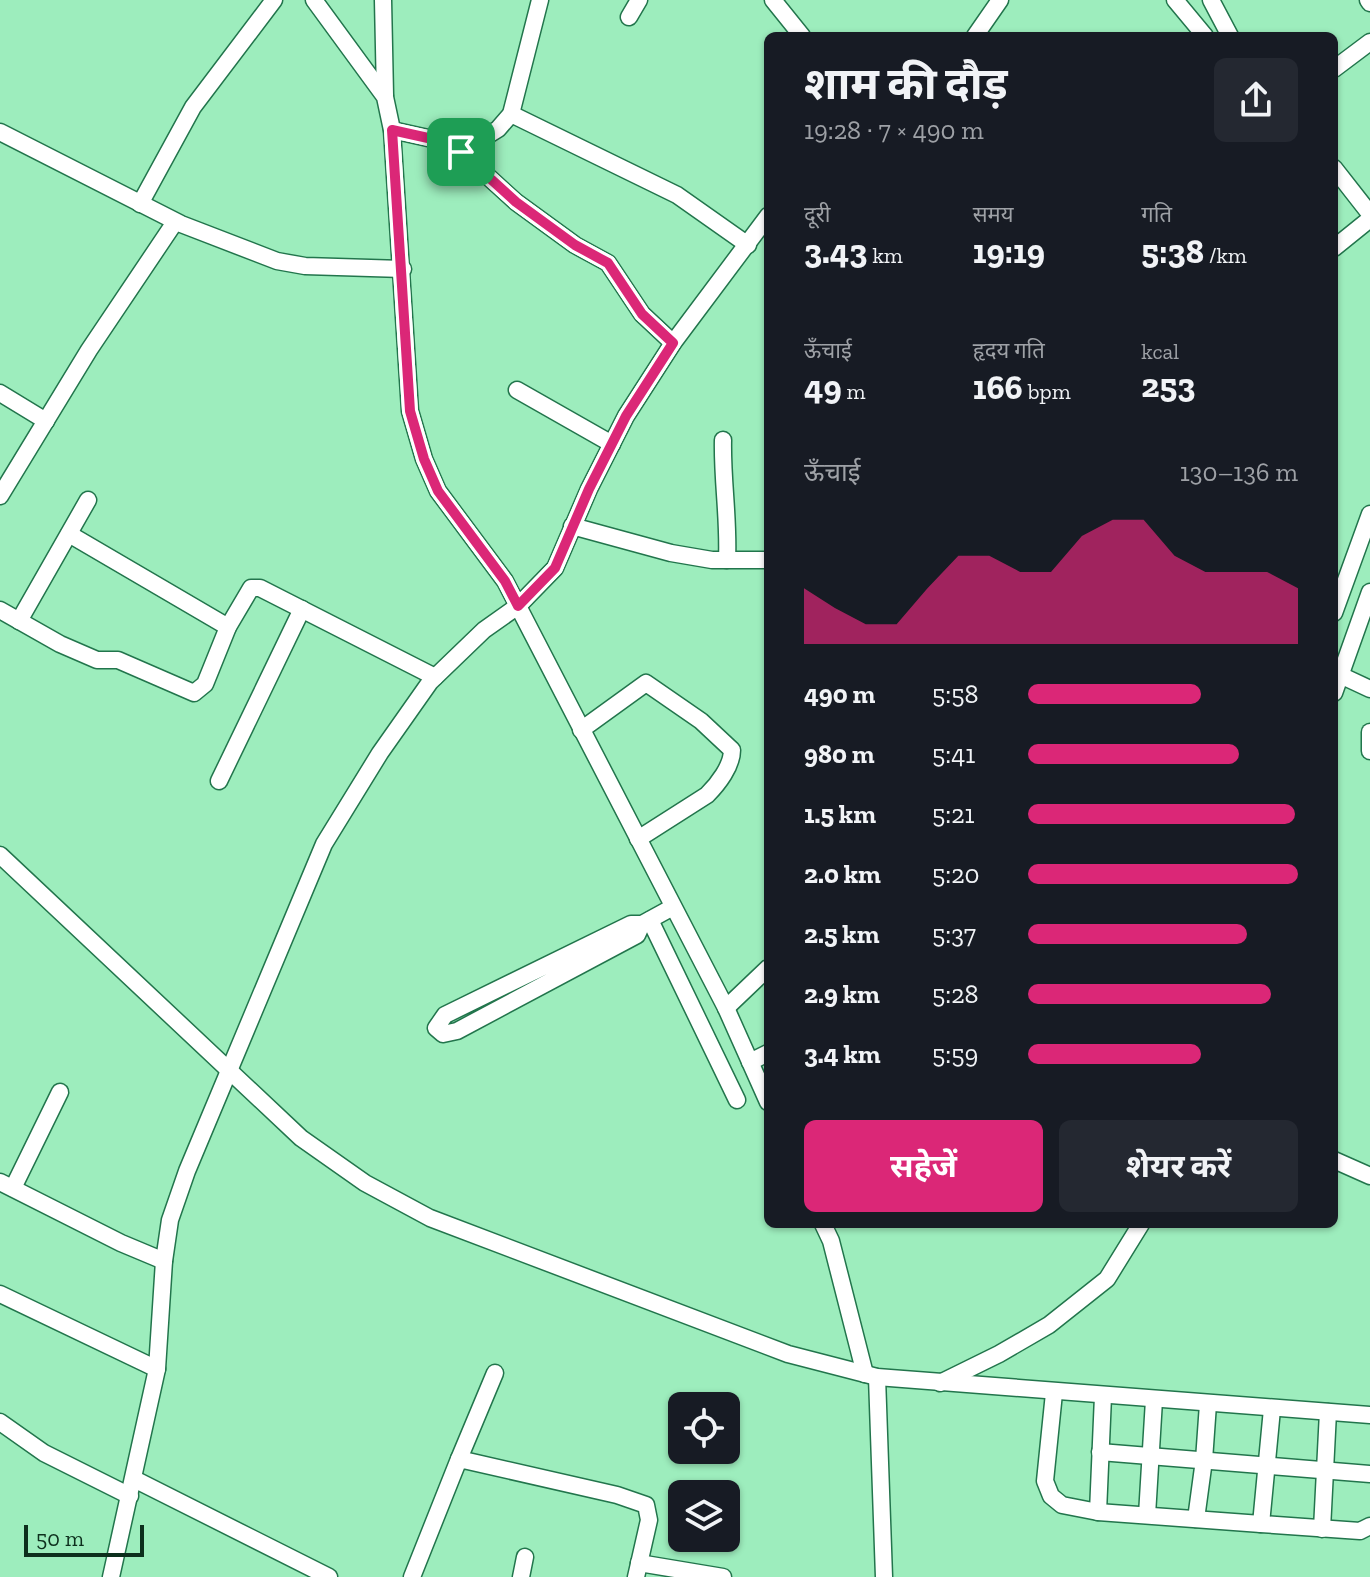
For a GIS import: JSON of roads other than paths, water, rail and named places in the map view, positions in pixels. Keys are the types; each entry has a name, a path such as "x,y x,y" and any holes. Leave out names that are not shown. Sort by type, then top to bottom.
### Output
{"street":[{"path":"140,204 193,107 274,0"},
{"path":"314,0 385,97"},
{"path":"383,0 385,97 392,130 410,411 424,459 438,491 505,581 726,1008 764,1093"},
{"path":"461,152 498,129 511,114 540,0"},
{"path":"629,17 639,0"},
{"path":"773,0 799,32"},
{"path":"978,32 1000,0"},
{"path":"1175,0 1202,32"},
{"path":"1211,0 1228,32"},
{"path":"1338,66 1370,42"},
{"path":"511,114 677,195 748,245"},
{"path":"392,130 437,140 461,152 516,202 575,245 608,263 642,314 673,343"},
{"path":"0,132 175,222 277,261 305,266 403,269"},
{"path":"1338,173 1370,217 1338,245"},
{"path":"0,496 89,350 175,222"},
{"path":"111,1577 157,1369 164,1261 170,1220 187,1171 324,844 380,753 435,677 484,630 518,606 555,568 612,444 673,343 764,222"},
{"path":"517,390 612,444"},
{"path":"0,393 46,421"},
{"path":"723,440 727,560"},
{"path":"19,621 88,500"},
{"path":"1338,602 1370,514"},
{"path":"572,526 659,551 712,560 764,560"},
{"path":"69,534 228,627"},
{"path":"0,610 60,644 97,660 118,660 194,693 205,684 228,627 251,588 267,590 435,677"},
{"path":"1338,681 1369,600"},
{"path":"219,781 302,609"},
{"path":"1340,675 1370,689"},
{"path":"581,730 646,683 701,721 732,750 732,759 707,795 638,839"},
{"path":"1370,732 1370,751"},
{"path":"0,855 301,1138 365,1183 430,1218 788,1354 871,1376 938,1384 1370,1415"},
{"path":"646,922 637,935 457,1031 443,1034 436,1028 445,1015 631,924 646,922 673,907"},
{"path":"646,922 737,1100"},
{"path":"726,1008 764,972"},
{"path":"750,1062 764,1055"},
{"path":"0,1201 60,1092"},
{"path":"1338,1162 1370,1176"},
{"path":"7,1185 121,1243 164,1261"},
{"path":"825,1228 871,1376 884,1577"},
{"path":"938,1384 1049,1325 1107,1279 1139,1228"},
{"path":"0,1294 157,1369"},
{"path":"412,1577 495,1373"},
{"path":"1054,1393 1045,1481 1051,1496 1062,1505 1098,1512 1322,1529 1360,1531 1370,1526"},
{"path":"1098,1512 1103,1396"},
{"path":"1147,1515 1154,1400"},
{"path":"1196,1519 1208,1404"},
{"path":"1261,1524 1272,1409"},
{"path":"1322,1529 1328,1412"},
{"path":"0,1422 44,1453 132,1487 329,1577"},
{"path":"1100,1452 1370,1474"},
{"path":"459,1459 617,1495 646,1505 649,1520 637,1570 723,1577"},
{"path":"521,1577 525,1557"}]}
